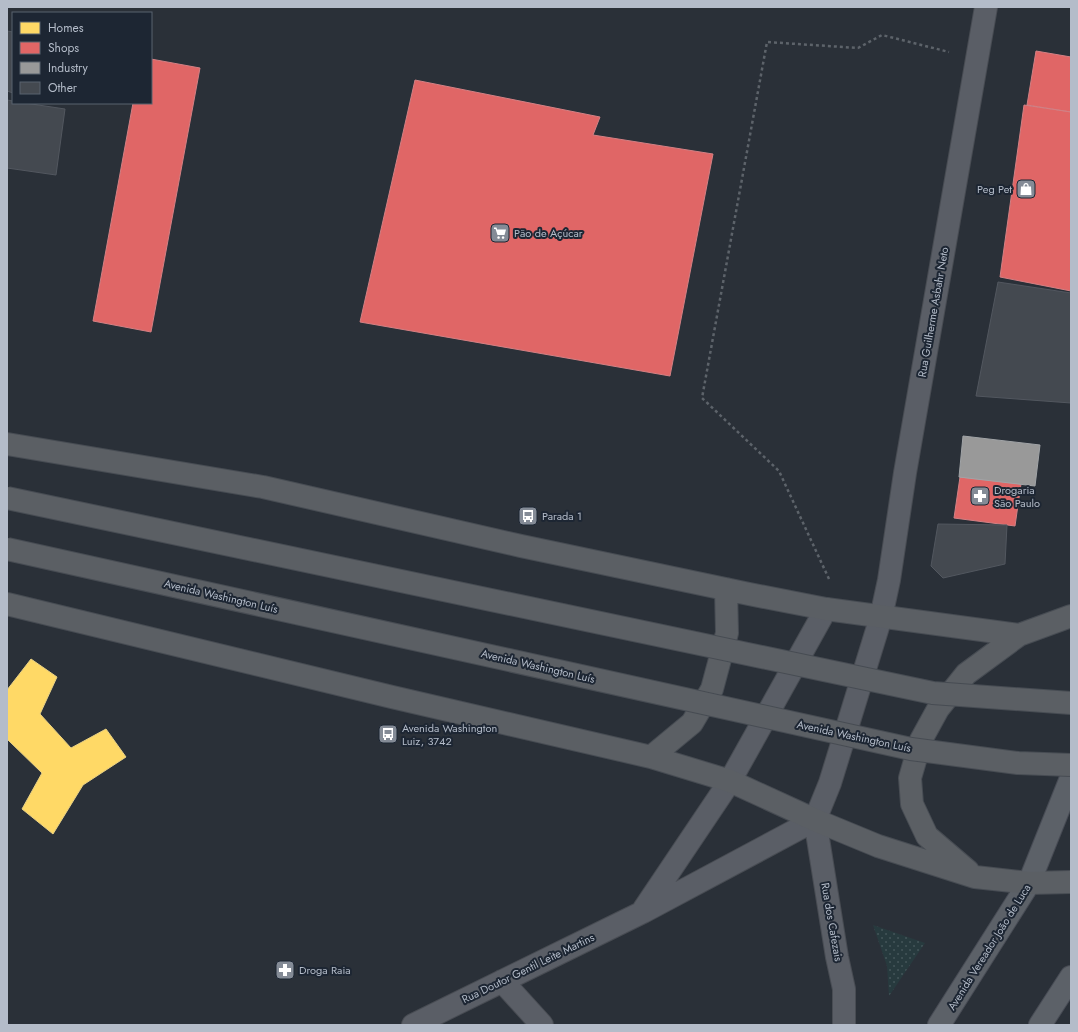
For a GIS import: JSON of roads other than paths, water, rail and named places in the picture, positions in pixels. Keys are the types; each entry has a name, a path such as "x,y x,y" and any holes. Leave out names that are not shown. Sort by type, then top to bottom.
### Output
{"highway":[{"path":"7,444 263,487 521,546 834,610 1019,635"},
{"path":"7,498 933,693 1071,703"},
{"name":"Avenida Washington Luís","path":"7,548 912,749 1018,763 1071,765"},
{"path":"651,757 692,723 712,689 727,634 726,589"},
{"path":"7,604 392,697 651,757 730,781 815,820 878,846 975,877 1029,883 1071,882"},
{"path":"975,877 927,836 912,804 910,778 921,740 938,709 966,674 1019,635 1071,616"}],"main road":[{"name":"Avenida Vereador João de Luca","path":"939,1025 1029,883 1071,778"},
{"path":"1040,1025 1071,977"}],"street":[{"name":"Rua Guilherme Asbahr Neto","path":"815,820 830,783 881,617 889,580 905,473 986,7"},
{"path":"643,912 730,781 834,610"},
{"name":"Rua Doutor Gentil Leite Martins","path":"413,1025 643,912 815,820"},
{"name":"Rua dos Cafezais","path":"815,820 844,989 844,1025"},
{"path":"502,981 542,1025"}],"place":[{"name":"Peg Pet","path":"1026,189"},
{"name":"Pão de Açúcar","path":"500,233"},
{"name":"Drogaria São Paulo","path":"980,496"},
{"name":"Parada 1","path":"528,516"},
{"name":"Avenida Washington Luiz, 3742","path":"388,734"},
{"name":"Droga Raia","path":"285,970"}]}
